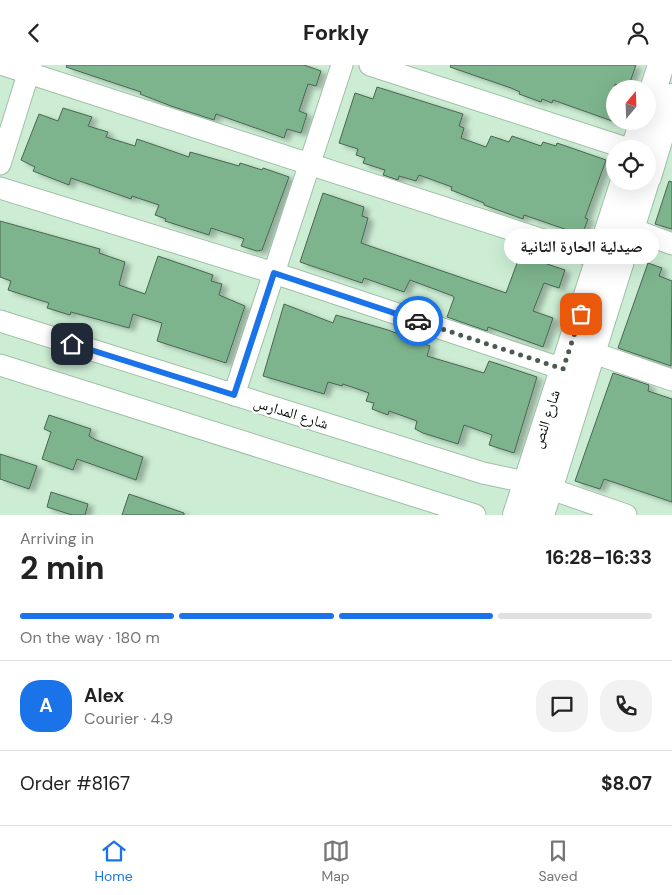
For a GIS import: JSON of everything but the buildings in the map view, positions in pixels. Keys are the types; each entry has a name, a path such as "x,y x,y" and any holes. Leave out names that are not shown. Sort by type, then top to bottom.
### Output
{"main road":[{"path":"656,143 666,101 661,65"},
{"name":"شارع النص","path":"541,515 537,485 563,369 621,190"},
{"name":"شارع النص","path":"516,515 537,485 591,352 643,190"}],"street":[{"path":"4,65 30,69 308,164 599,257"},
{"path":"234,395 308,164 342,65"},
{"path":"370,65 606,142"},
{"path":"0,164 30,69"},
{"path":"0,188 274,273 563,369"},
{"path":"630,228 672,244"},
{"name":"شارع المدارس","path":"0,321 483,473 537,485 626,515"},
{"path":"591,352 672,381"},
{"path":"0,365 475,515"}],"way so far":[{"path":"418,321 563,369 581,314"}],"place":[{"name":"صيدلية الحارة الثانية","path":"581,314"}],"route":[{"path":"72,344 234,395 274,273 418,321"}]}
